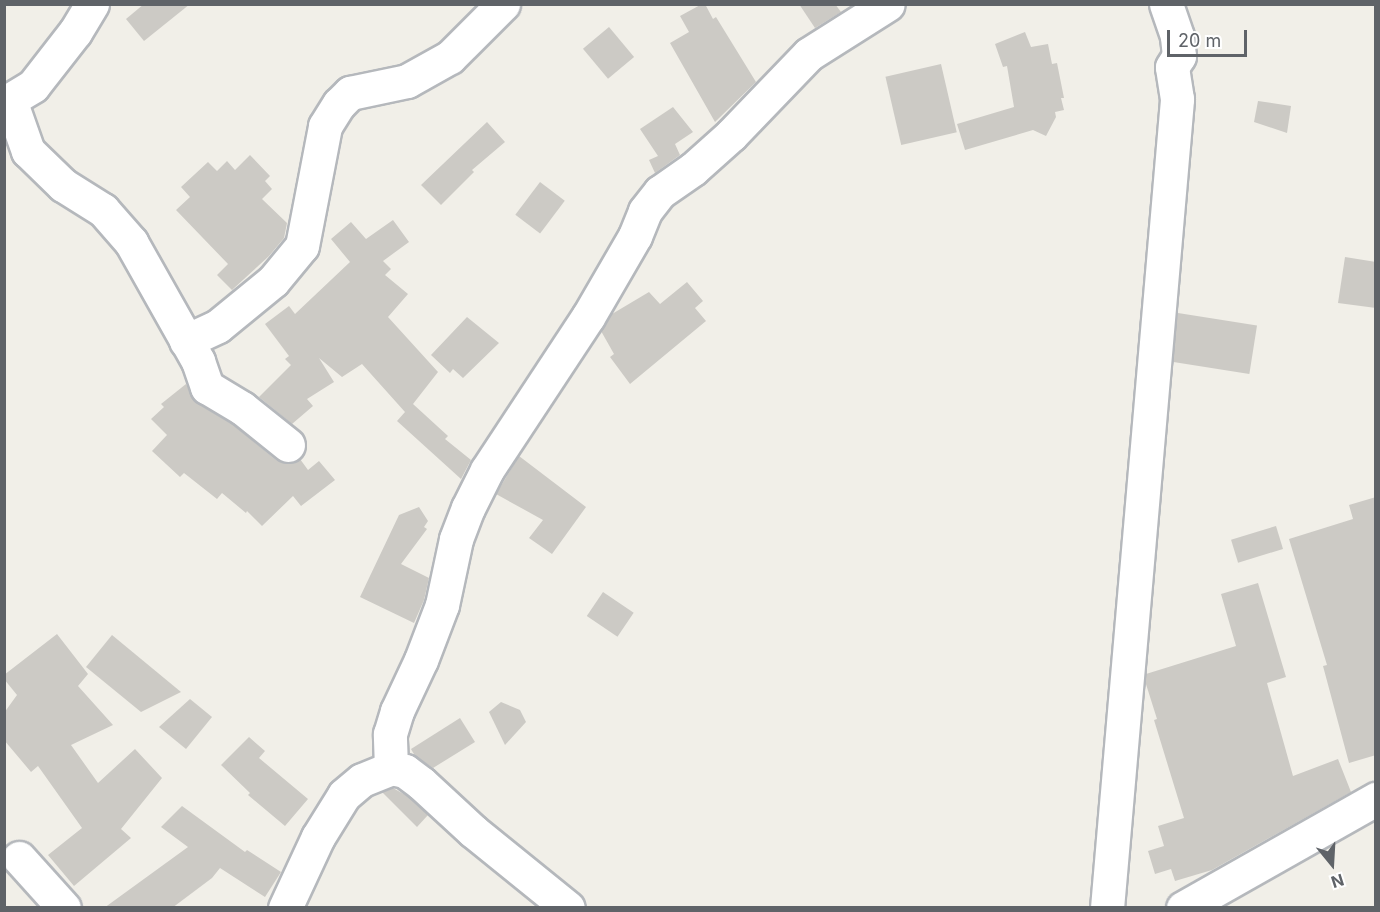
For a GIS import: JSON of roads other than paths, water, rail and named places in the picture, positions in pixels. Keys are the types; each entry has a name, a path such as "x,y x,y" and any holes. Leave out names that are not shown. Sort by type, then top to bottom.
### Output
{"street":[{"path":"92,4 75,32 33,86 7,99 28,151 63,185 104,210 131,242 186,341 207,387 242,408 288,446"},
{"path":"186,341 218,326 273,281 302,246 325,126 339,104 350,93 407,81 450,57 503,4"},
{"path":"391,768 390,734 397,711 422,660 442,605 456,539 468,508 487,470 594,307 635,236 645,211 660,192 693,169 731,135 809,54 888,4"},
{"path":"1107,908 1177,99 1172,67 1179,56 1177,36 1166,4"},
{"path":"285,908 318,837 344,795 362,780 391,768 405,771 421,783 473,831 568,908"},
{"path":"1183,908 1376,799"},
{"path":"19,858 64,908"}]}
